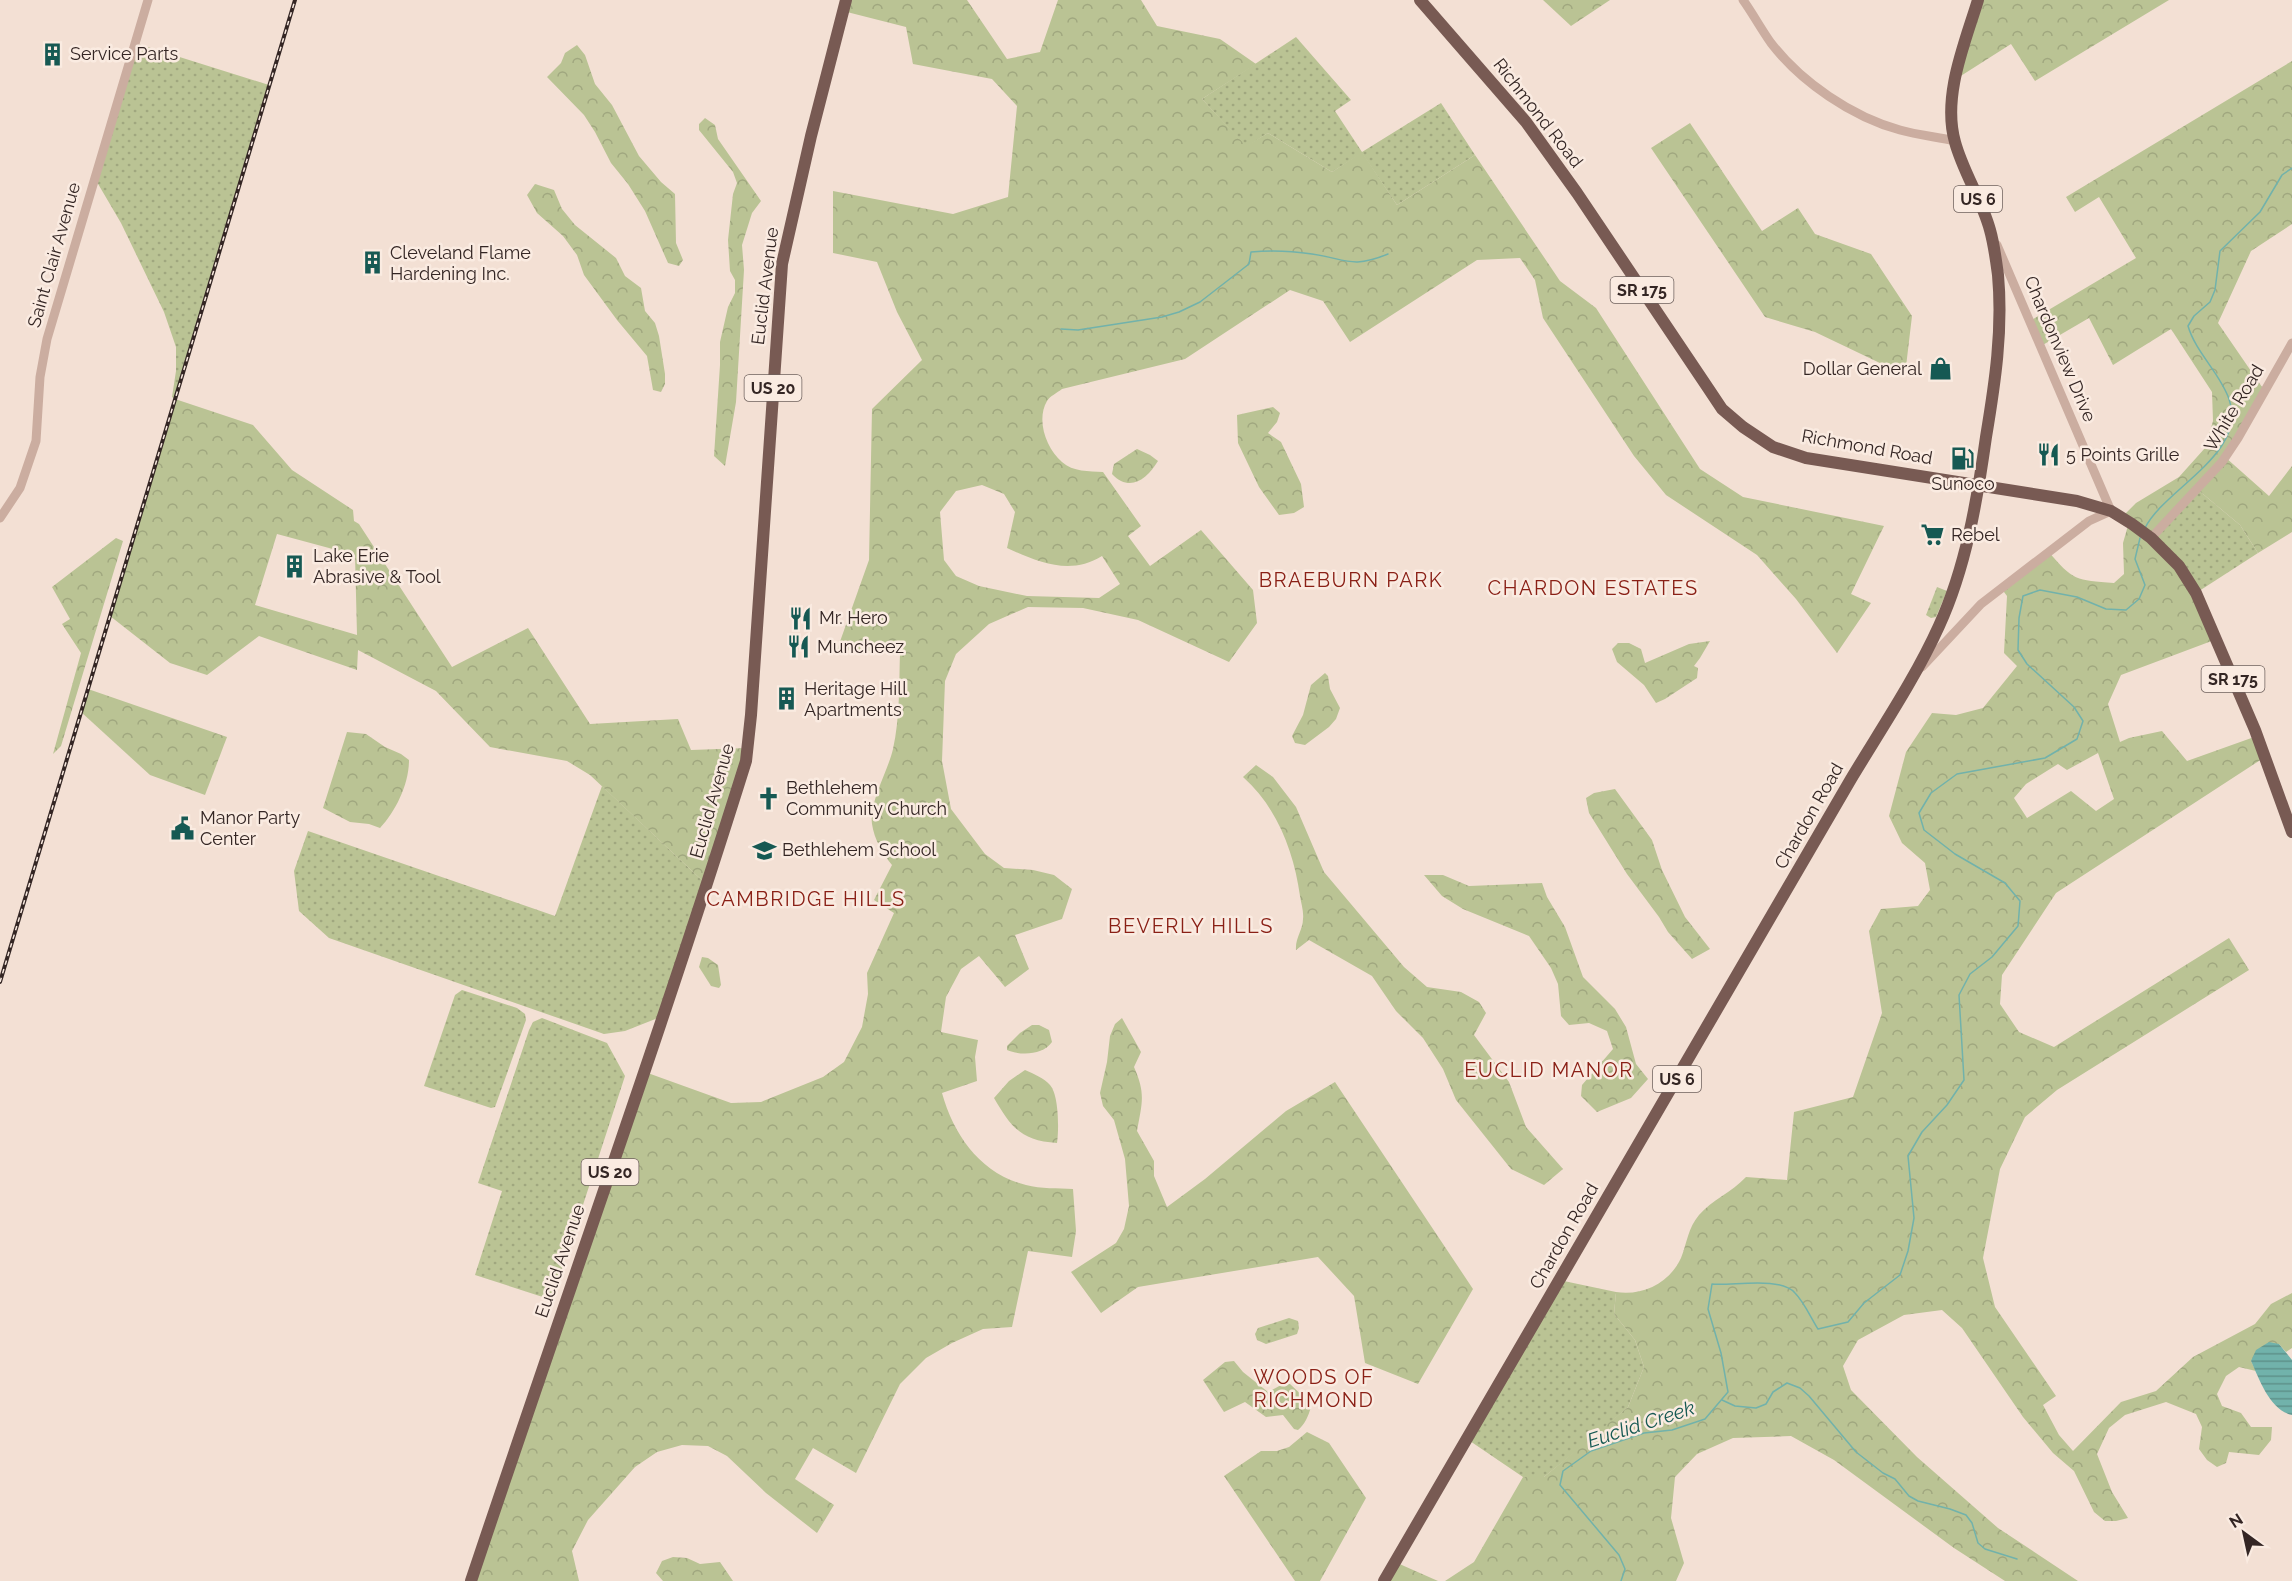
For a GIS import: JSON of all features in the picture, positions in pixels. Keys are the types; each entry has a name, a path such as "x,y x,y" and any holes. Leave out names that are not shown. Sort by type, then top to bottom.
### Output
{"main road":[{"name":"Euclid Avenue","path":"471,1581 563,1306 651,1055 746,762 782,264 806,156 846,0"},
{"name":"Richmond Road","path":"1420,0 1526,122 1577,193 1722,409 1743,427 1773,447 1806,458 2078,501 2110,512 2151,538 2179,566 2196,593 2255,730 2292,832"},
{"name":"Chardon Road","path":"1384,1581 1851,779 1914,675 1940,625 1970,534 1997,368 2000,322 1997,272 1990,230 1955,141 1953,99 1956,79 1978,0"}],"street":[{"name":"Saint Clair Avenue","path":"0,518 20,488 36,441 40,377 47,339 148,0"},
{"path":"1743,0 1772,43 1794,68 1826,93 1876,122 1901,131 1955,141"},
{"name":"Chardonview Drive","path":"1990,230 2110,512"},
{"name":"White Road","path":"2151,538 2222,462 2292,343"},
{"path":"1914,675 1981,604 2089,521 2110,512"}],"green space":[{"path":"846,0 967,0 1007,59 1040,52 1058,0 1141,0 1157,26 1220,39 1256,64 1202,99 1246,146 1268,133 1332,172 1362,152 1397,205 1475,155 1560,281 1596,308 1700,469 1743,497 1884,526 1851,594 1871,603 1837,653 1796,599 1757,555 1666,495 1634,456 1543,318 1535,280 1520,258 1477,260 1350,342 1323,301 1290,290 1185,359 1062,389 1047,401 1042,417 1047,442 1056,456 1071,468 1103,472 1141,526 1128,536 1150,566 1201,530 1253,590 1257,623 1229,662 1138,620 1083,608 1028,607 989,624 956,654 945,681 942,761 951,809 985,854 1004,868 1033,870 1054,875 1072,889 1062,919 1015,935 1029,969 1005,987 979,956 961,969 946,997 941,1032 978,1040 975,1057 977,1081 942,1093 947,1109 962,1138 983,1162 996,1172 1010,1180 1032,1186 1073,1189 1076,1231 1072,1257 1028,1251 1012,1327 983,1329 926,1358 900,1384 856,1473 813,1448 795,1479 834,1505 817,1533 766,1493 727,1456 708,1446 682,1445 657,1452 635,1467 588,1520 572,1551 579,1581 471,1581 645,1072 731,1103 761,1102 823,1077 844,1062 862,1027 868,994 867,973 894,913 874,900 892,865 877,841 873,830 872,815 876,796 891,758 895,737 899,701 900,652 837,650 869,560 872,409 922,360 897,312 877,262 833,253 833,191 953,214 1008,197 1017,106 992,79 913,64 906,27 843,11","holes":["982,485 1004,494 1015,512 1007,548 1054,565 1078,565 1102,556 1120,584 1099,598 1027,596 979,586 956,576 944,560 940,512 956,491"]},
{"path":"1543,0 1610,0 1571,26"},
{"path":"1978,0 2169,0 2035,81 2011,44 1956,79"},
{"path":"1296,37 1351,100 1335,111 1362,152 1441,103 1475,155 1397,205 1362,153 1332,172 1268,133 1246,147 1202,99"},
{"path":"135,43 269,85 175,399 172,397 176,371 176,347 164,312 121,223 94,177"},
{"path":"577,45 585,55 595,84 612,105 639,156 661,182 675,194 676,243 683,260 679,266 668,263 645,211 611,163 584,115 547,77 561,63 565,53"},
{"path":"2292,61 2292,224 2251,251 2218,323 2264,390 2225,457 2269,496 2292,466 2292,532 2258,553 2240,525 2197,489 2151,539 2179,566 2217,639 2121,675 2108,704 2120,742 2162,731 2187,761 2257,736 2265,757 2056,893 2002,975 2000,1004 2019,1032 2054,1047 2229,938 2249,970 2057,1090 2025,1117 2000,1169 1983,1258 1995,1307 2056,1396 2043,1405 2059,1435 2073,1451 2121,1402 2156,1391 2193,1357 2255,1324 2271,1304 2292,1293 2292,1348 2286,1352 2279,1344 2251,1361 2256,1371 2239,1367 2226,1376 2217,1394 2222,1406 2241,1413 2251,1427 2272,1427 2271,1440 2259,1455 2229,1452 2226,1463 2217,1467 2207,1460 2199,1449 2202,1427 2196,1414 2166,1402 2125,1415 2109,1428 2097,1454 2112,1492 2128,1518 2105,1521 2094,1512 2074,1471 2053,1453 2023,1417 1962,1328 1942,1310 1904,1315 1858,1340 1843,1366 1851,1390 1917,1457 1998,1528 2078,1581 2005,1581 1954,1548 1834,1460 1791,1436 1733,1438 1697,1454 1675,1477 1671,1518 1684,1563 1676,1581 1445,1581 1474,1562 1523,1477 1544,1477 1628,1407 1644,1367 1635,1340 1614,1314 1616,1292 1645,1290 1669,1275 1681,1258 1695,1220 1746,1177 1787,1180 1794,1112 1853,1097 1882,1013 1869,931 1881,909 1918,906 1930,890 1925,863 1902,843 1889,816 1906,752 1932,713 1956,715 1983,708 2017,666 2004,653 2007,596 2001,588 2048,551 2070,574 2076,577 2114,583 2124,574 2123,543 2129,522 2122,517 2136,503 2179,477 2205,448 2213,421 2212,392 2171,329 2113,365 2089,318 2041,346 2030,321 2136,258 2099,197 2075,212 2066,197","holes":["2098,753 2114,799 2096,811 2071,791 2027,818 2014,798 2026,784 2058,764 2067,770"]},
{"path":"705,118 715,125 718,139 761,201 752,213 742,245 744,270 736,402 725,466 714,456 720,342 728,307 735,293 735,280 730,271 728,240 733,194 737,183 733,172 699,130 699,124"},
{"path":"1690,123 1762,231 1798,208 1815,234 1871,254 1912,316 1905,375 1815,332 1765,317 1651,148"},
{"path":"535,184 554,190 562,209 575,225 616,258 625,276 641,288 645,311 655,323 659,336 665,374 665,384 661,392 653,390 647,356 584,275 577,255 563,236 537,213 527,195"},
{"path":"175,399 253,425 292,470 353,510 354,521 359,524 452,667 528,628 590,724 678,719 691,750 747,748 707,885 590,775 567,761 490,747 436,691 358,650 357,670 259,636 207,675 170,663 110,616","holes":["277,534 355,555 357,635 255,605"]},
{"path":"1273,407 1280,413 1277,422 1268,433 1281,442 1301,484 1304,507 1294,513 1279,515 1259,487 1238,443 1237,415"},
{"path":"1137,449 1158,461 1143,478 1132,483 1125,483 1112,474 1114,464"},
{"path":"2197,489 2240,525 2258,553 2196,593 2151,538"},
{"path":"116,538 123,541 61,746 53,754 81,653 62,624 70,619 52,587"},
{"path":"1937,587 1947,591 1936,617 1931,618 1926,615"},
{"path":"1710,641 1694,666 1698,668 1697,678 1656,703 1644,685 1617,662 1612,649 1618,643 1629,643 1641,649 1645,663 1689,644"},
{"path":"1325,673 1340,708 1336,719 1305,745 1295,743 1292,736 1303,715 1311,685"},
{"path":"88,689 227,737 205,795 150,775 81,712"},
{"path":"347,732 366,734 409,760 407,778 400,797 380,828 350,822 323,808"},
{"path":"1256,765 1273,777 1296,807 1324,872 1404,967 1427,987 1461,992 1479,1002 1486,1013 1474,1035 1509,1082 1526,1127 1563,1169 1544,1185 1511,1169 1456,1100 1443,1069 1423,1038 1396,1011 1372,976 1309,940 1296,950 1303,916 1297,879 1282,831 1265,802 1243,777"},
{"path":"602,786 707,885 663,1016 625,1031 604,1034 329,938 299,911 294,871 308,831 555,916"},
{"path":"1615,789 1652,840 1662,870 1685,917 1710,949 1692,959 1668,932 1627,874 1589,813 1586,798 1594,793"},
{"path":"1424,875 1443,875 1469,886 1542,883 1547,897 1565,927 1583,977 1615,1009 1626,1027 1636,1064 1648,1079 1631,1098 1597,1112 1581,1096 1582,1085 1613,1049 1607,1031 1589,1023 1569,1025 1561,1016 1558,984 1551,968 1529,936 1463,909 1442,896"},
{"path":"702,957 718,965 721,985 719,988 711,986 699,967"},
{"path":"462,990 517,1008 525,1014 526,1020 495,1107 491,1108 424,1086 455,995"},
{"path":"542,1018 607,1043 625,1076 552,1300 475,1275 502,1191 478,1183 529,1030 533,1022"},
{"path":"1122,1018 1141,1052 1134,1067 1142,1092 1137,1131 1154,1161 1154,1176 1167,1207 1205,1179 1286,1111 1335,1082 1473,1289 1418,1384 1365,1363 1354,1296 1318,1257 1138,1287 1101,1313 1071,1272 1116,1243 1124,1229 1129,1206 1125,1159 1114,1120 1103,1106 1100,1093 1110,1036 1115,1024"},
{"path":"1032,1025 1039,1025 1049,1030 1052,1042 1037,1052 1019,1053 1007,1050 1007,1046 1020,1033"},
{"path":"1025,1070 1045,1080 1053,1090 1058,1113 1057,1143 1034,1139 1018,1131 994,1098 1009,1081"},
{"path":"1559,1280 1616,1292 1614,1314 1635,1340 1644,1367 1628,1407 1544,1477 1523,1477 1467,1439"},
{"path":"1289,1318 1298,1321 1297,1334 1266,1344 1257,1340 1255,1334 1258,1328"},
{"path":"1234,1361 1243,1372 1268,1392 1283,1384 1290,1384 1310,1403 1309,1414 1298,1430 1294,1429 1283,1415 1266,1417 1245,1402 1224,1412 1203,1380 1225,1362"},
{"path":"1307,1432 1329,1443 1366,1498 1320,1581 1295,1581 1224,1476 1261,1451 1277,1451 1289,1447"},
{"path":"673,1557 687,1558 700,1564 720,1562 733,1581 663,1581 656,1573 662,1561"},
{"path":"1395,1562 1438,1581 1384,1581"}],"water":[{"path":"2269,1342 2279,1344 2292,1360 2292,1415 2284,1412 2272,1401 2262,1386 2251,1361 2256,1350"}],"waterway":[{"name":"Euclid Creek","path":"2145,528 2155,513 2202,469 2227,436 2232,418 2229,399 2188,326 2194,316 2210,302 2215,290 2220,251 2260,212 2282,175 2292,168"},
{"path":"1061,329 1078,330 1162,317 1179,312 1200,302 1249,264 1251,252 1297,252 1349,262 1376,259 1388,254"},
{"name":"Euclid Creek","path":"1621,1581 1625,1569 1619,1555 1560,1485 1563,1471 1591,1451 1644,1433 1672,1430 1705,1419 1728,1392 1721,1353 1708,1309 1712,1284 1768,1283 1788,1288 1801,1301 1818,1329 1848,1322 1864,1303 1900,1275 1908,1251 1914,1218 1908,1156 1922,1132 1947,1105 1964,1080 1959,995 1970,974 1992,957 2018,926 2020,901 2005,883 1955,854 1924,830 1919,813 1931,793 1957,774 2045,758 2077,739 2083,721 2074,707 2027,664 2018,650 2019,618 2023,596 2040,590 2077,597 2106,609 2126,610 2139,599 2145,585 2135,559 2140,538"},
{"path":"1722,1400 1735,1406 1756,1408 1766,1404 1773,1392 1787,1383 1800,1388 1856,1452 1883,1473 1895,1479 1909,1496 1918,1501 1966,1515 1972,1523 1978,1543 1985,1549 2017,1559"}],"railway":[{"path":"0,982 295,0"}],"place":[{"name":"Service Parts","path":"52,54"},
{"name":"Cleveland Flame Hardening Inc.","path":"372,263"},
{"name":"Dollar General","path":"1940,369"},
{"name":"5 Points Grille","path":"2048,455"},
{"name":"Sunoco","path":"1963,458"},
{"name":"Rebel","path":"1933,535"},
{"name":"Lake Erie Abrasive & Tool","path":"295,566"},
{"name":"Mr. Hero","path":"801,618"},
{"name":"Muncheez","path":"799,647"},
{"name":"Heritage Hill Apartments","path":"786,699"},
{"name":"Bethlehem Community Church","path":"768,798"},
{"name":"Manor Party Center","path":"182,828"},
{"name":"Bethlehem School","path":"764,850"}],"district":[{"name":"BRAEBURN PARK","path":"1351,580"},
{"name":"CHARDON ESTATES","path":"1593,588"},
{"name":"CAMBRIDGE HILLS","path":"806,899"},
{"name":"BEVERLY HILLS","path":"1191,926"},
{"name":"EUCLID MANOR","path":"1549,1070"},
{"name":"WOODS OF RICHMOND","path":"1314,1388"}]}
